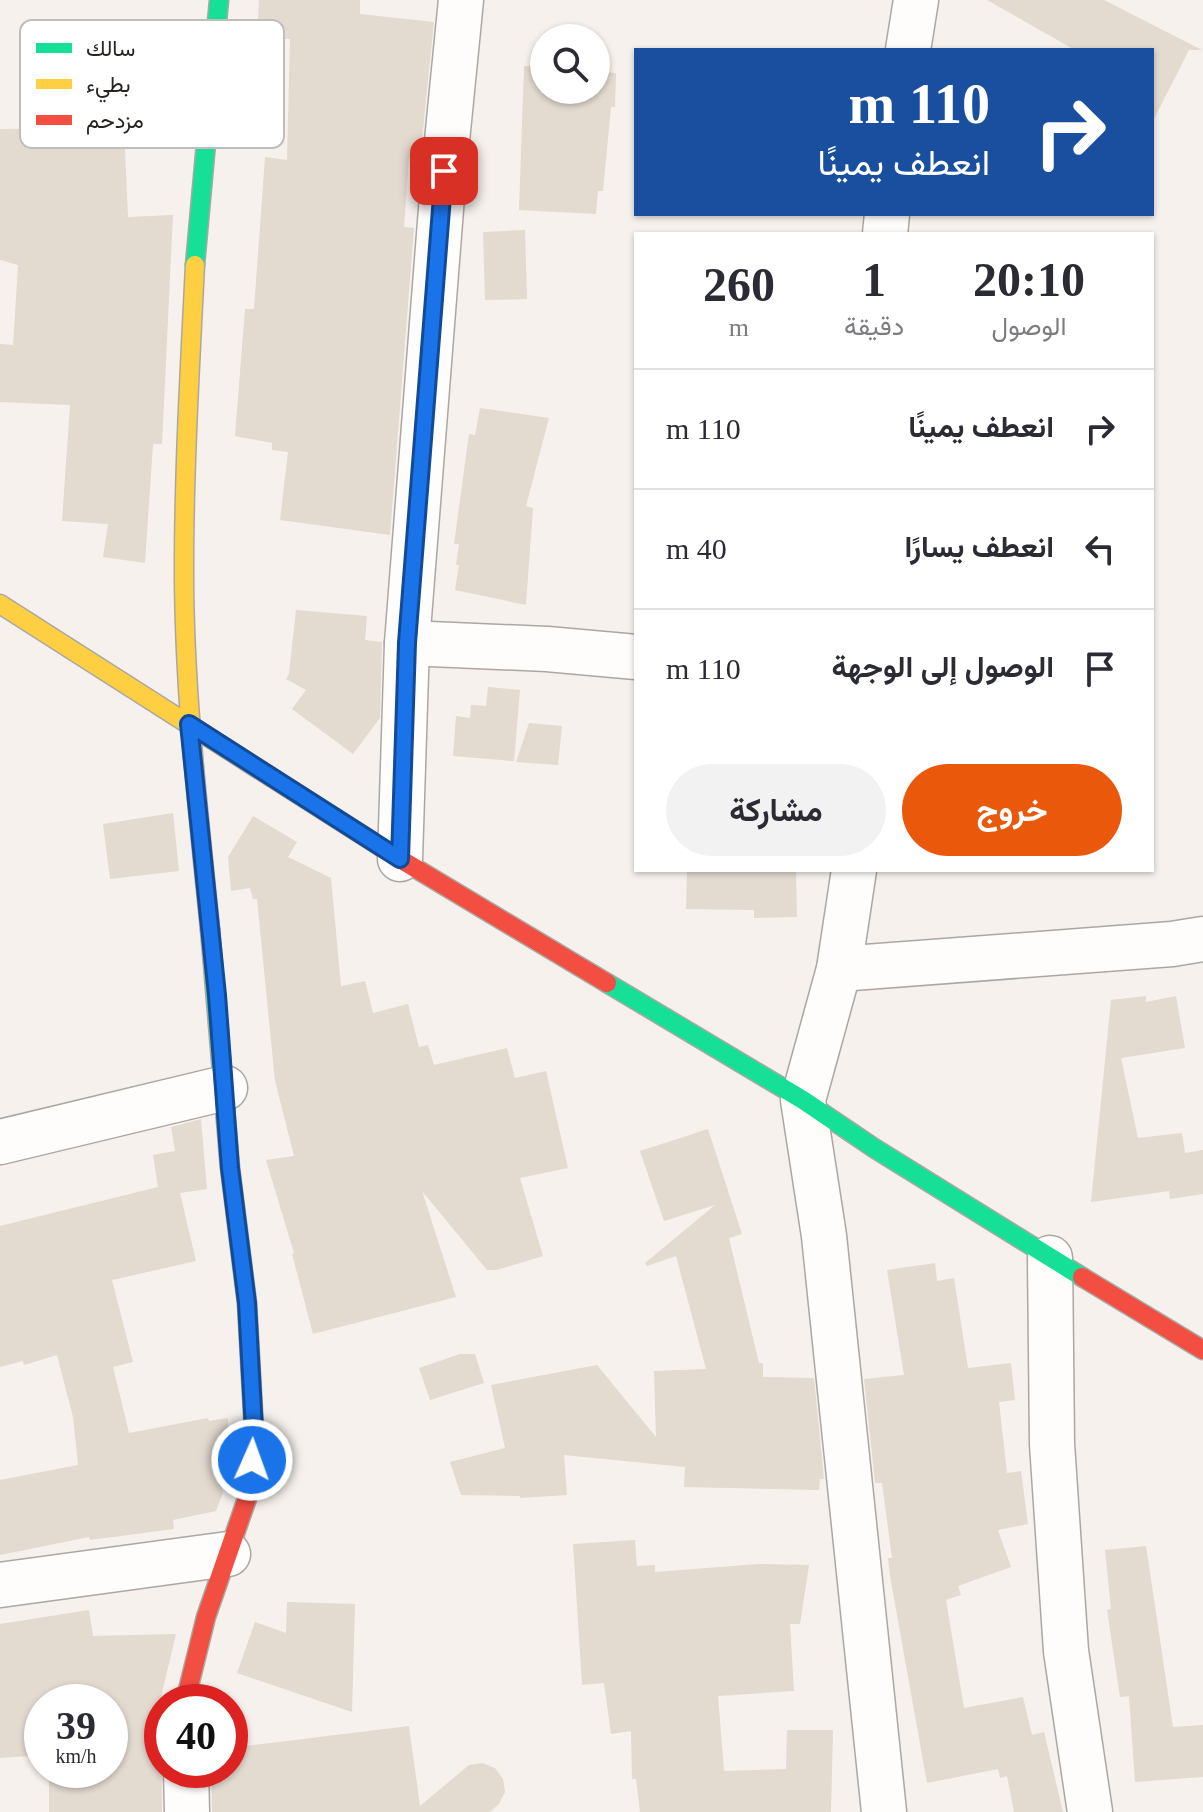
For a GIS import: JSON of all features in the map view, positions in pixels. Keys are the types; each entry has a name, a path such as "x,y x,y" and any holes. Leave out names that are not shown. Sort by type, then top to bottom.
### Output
{"street":[{"path":"217,20 219,0"},
{"path":"400,859 407,643 461,0"},
{"path":"908,48 916,0"},
{"path":"189,1684 206,1617 250,1490 254,1430 247,1303 230,1168 189,724 184,571 186,459 197,232 205,148"},
{"path":"0,604 400,859 803,1100 1050,1258 1203,1350"},
{"path":"407,643 547,649 634,657"},
{"path":"854,872 839,969 803,1100 824,1236 884,1812"},
{"path":"839,969 1172,944 1203,939"},
{"path":"0,1142 225,1088"},
{"path":"1050,1258 1052,1444 1066,1651 1090,1812"},
{"path":"0,1585 228,1554"},
{"path":"186,1788 187,1812"}],"building":[{"path":"259,0 360,0 360,14 434,22 420,159 409,158 404,227 414,228 390,535 280,520 288,452 272,450 272,443 235,436 245,309 254,309 265,157 287,160 290,39 284,39 284,20 258,20"},
{"path":"987,0 1104,0 1202,50 1189,50 1154,119 1154,48 1071,48"},
{"path":"524,66 530,66 530,104 610,104 610,72 616,73 615,107 611,107 603,191 598,191 596,214 519,210"},
{"path":"0,129 20,129 20,148 125,148 128,217 173,215 162,444 153,444 145,563 103,557 108,524 62,521 70,405 0,402 0,344 13,345 18,265 0,260"},
{"path":"525,230 527,299 485,300 483,232"},
{"path":"480,408 549,418 526,506 533,508 526,605 455,590 459,544 454,544 469,434 475,435"},
{"path":"296,610 367,616 365,640 382,642 380,718 353,754 292,709 306,690 286,679"},
{"path":"488,687 520,690 514,761 453,756 456,716 470,718 471,705 486,706"},
{"path":"529,723 562,726 558,765 516,762"},
{"path":"173,813 179,871 110,879 103,824"},
{"path":"253,816 297,842 288,857 331,878 341,986 365,981 373,1013 408,1004 419,1047 428,1045 434,1065 507,1048 515,1078 546,1071 568,1168 520,1178 543,1256 497,1270 487,1270 422,1191 456,1297 313,1334 294,1253 266,1160 294,1156 275,1081 257,899 253,899 250,888 231,891 228,857"},
{"path":"687,872 796,872 797,917 754,918 754,910 686,909"},
{"path":"1146,996 1146,1002 1176,996 1185,1048 1121,1058 1138,1138 1182,1133 1185,1153 1203,1150 1203,1194 1170,1199 1169,1191 1091,1202 1111,1000"},
{"path":"201,1119 207,1189 180,1193 196,1261 112,1280 133,1362 113,1367 129,1433 208,1418 209,1421 228,1418 227,1466 218,1469 223,1493 216,1511 173,1520 174,1529 90,1540 89,1537 0,1555 0,1480 78,1465 73,1417 57,1355 24,1365 23,1361 0,1367 0,1226 158,1187 153,1155 175,1151 171,1127"},
{"path":"708,1129 742,1234 729,1238 759,1363 763,1363 763,1377 814,1378 824,1479 820,1479 819,1490 684,1487 685,1467 564,1455 567,1495 520,1498 461,1495 450,1462 505,1448 491,1385 597,1365 656,1437 654,1371 706,1369 676,1256 647,1266 645,1263 715,1205 664,1221 640,1151"},
{"path":"935,1263 937,1281 954,1278 968,1368 1011,1363 1015,1400 999,1402 1007,1473 1021,1471 1028,1524 998,1530 1011,1567 958,1586 961,1595 946,1600 964,1708 1023,1697 1032,1735 1044,1732 1063,1812 1014,1812 1007,1776 1000,1778 998,1769 927,1783 890,1576 888,1558 892,1558 882,1483 875,1483 864,1379 904,1375 887,1270"},
{"path":"460,1354 475,1354 484,1383 430,1400 419,1368"},
{"path":"635,1540 637,1566 655,1565 655,1572 759,1564 809,1565 800,1624 790,1624 794,1691 718,1696 724,1771 786,1769 787,1730 833,1730 831,1812 640,1812 636,1779 632,1779 631,1731 611,1734 604,1683 582,1685 573,1544"},
{"path":"1146,1546 1173,1727 1203,1725 1203,1777 1135,1782 1129,1696 1120,1697 1107,1610 1111,1609 1105,1550"},
{"path":"287,1602 355,1604 352,1712 237,1673 255,1622 286,1633"},
{"path":"89,1610 93,1636 176,1634 164,1684 144,1684 144,1788 162,1788 162,1812 49,1812 49,1788 128,1788 128,1684 24,1684 24,1756 0,1758 0,1624"},
{"path":"409,1726 420,1806 469,1765 482,1763 495,1768 503,1779 505,1792 490,1812 212,1812 211,1788 248,1788 248,1746"}],"traffic: fast":[{"path":"217,20 219,0"},
{"path":"195,265 206,148"},
{"path":"210,929 230,1168 247,1303 254,1431"},
{"path":"607,983 803,1100 874,1148 1082,1277"}],"traffic: slow":[{"path":"195,265 185,494 186,660 210,929"},
{"path":"0,604 271,777"}],"traffic: jam":[{"path":"271,777 400,859 607,983"},
{"path":"1082,1277 1203,1350"},
{"path":"189,1684 206,1617 250,1490 254,1431"}],"route":[{"path":"252,1460 254,1430 247,1303 230,1168 217,995 189,724 400,859 407,643 444,171"}]}
